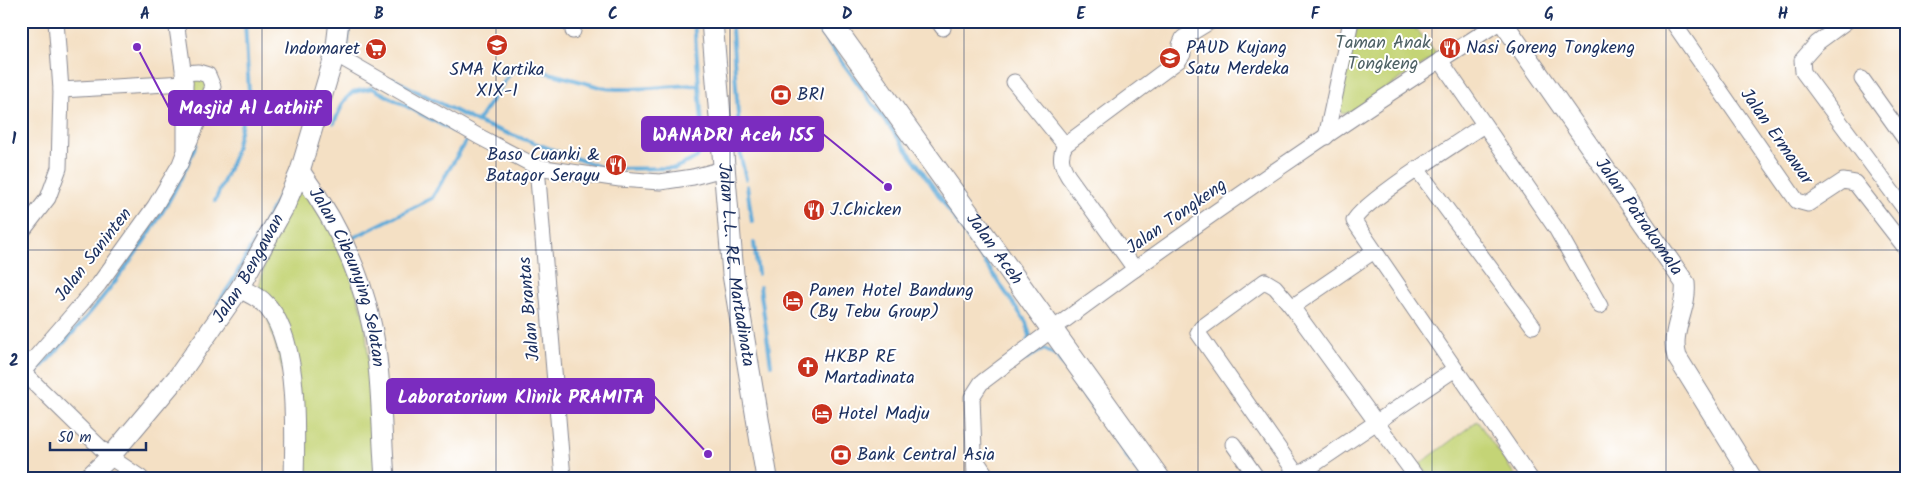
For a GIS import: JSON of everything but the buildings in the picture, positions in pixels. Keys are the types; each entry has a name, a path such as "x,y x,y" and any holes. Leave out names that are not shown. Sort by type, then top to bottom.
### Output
{"main road":[{"name":"Jalan L.L. RE. Martadinata","path":"712,21 723,169 735,286 768,478"},
{"name":"Jalan Aceh","path":"830,21 1158,478"}],"street":[{"path":"21,234 48,198 60,168 61,90 56,21"},
{"name":"Jalan Saninten","path":"176,21 184,78 185,151"},
{"name":"Jalan Bengawan","path":"88,478 110,457 179,375 240,288 285,206 300,171 335,54 339,21"},
{"path":"1135,269 1068,176 1061,163 1061,152 1065,145 1179,60 1183,54 1180,45 1183,38 1211,21"},
{"path":"1326,137 1350,21"},
{"name":"Jalan Tongkeng","path":"974,457 972,397 975,390 1051,330 1135,269 1326,137 1501,21"},
{"name":"Jalan Patrakomala","path":"1501,21 1685,283 1684,306 1674,340 1678,357 1752,478"},
{"name":"Jalan Ermawar","path":"1672,21 1797,201 1808,204 1843,181 1855,183 1907,250"},
{"path":"1847,21 1808,52 1802,60 1803,72 1907,212"},
{"path":"335,54 399,92 537,167 620,179 660,182 693,177 723,169"},
{"path":"1440,60 1557,230 1600,306"},
{"name":"Jalan Saninten","path":"22,372 99,284 128,246 172,180 214,87 208,75 198,72 184,78"},
{"path":"61,90 184,78"},
{"path":"1862,79 1907,142"},
{"path":"1014,82 1065,145"},
{"path":"1484,125 1417,169 1356,217 1355,224 1530,478"},
{"name":"Jalan Brantas","path":"537,167 563,478"},
{"path":"1417,169 1533,326"},
{"name":"Jalan Cibeunying Selatan","path":"300,171 315,192 347,250 371,319 385,478"},
{"path":"1292,307 1374,251"},
{"path":"1417,478 1377,422 1292,307 1275,287 1265,281 1201,328 1198,333 1296,477 1377,422 1455,369"},
{"path":"240,288 265,303 285,339 292,381 296,425 294,478"},
{"path":"22,372 110,457 141,478"},
{"path":"1233,444 1257,478"},
{"path":"974,457 975,478"},
{"path":"974,457 988,478"}],"green space":[{"name":"Taman Anak Tongkeng","path":"1358,21 1409,21 1437,55 1350,112 1343,114 1339,109"},
{"path":"188,75 208,80 192,127"},
{"path":"301,189 310,191 342,249 365,320 378,478 298,478 301,434 259,287 265,263 295,191"},
{"path":"1477,421 1517,478 1430,478 1420,464"}],"waterway":[{"path":"215,201 234,157 249,93 245,21"},
{"path":"350,21 347,47 352,57"},
{"path":"393,79 477,122 605,169 675,168 696,158 701,151 703,137 694,21"},
{"path":"812,21 918,165 1026,322 1030,336 1027,340"},
{"path":"732,29 741,158 746,179"},
{"path":"477,122 511,72 520,70 544,72 595,86 615,89 698,85"},
{"path":"334,123 344,101 353,92 372,88 465,137"},
{"path":"349,240 432,198 469,136"},
{"path":"37,379 36,373 89,314 141,245 172,196 196,144"},
{"path":"747,186 752,222"},
{"path":"218,303 231,284 279,196"},
{"path":"754,243 758,274"},
{"path":"760,287 771,365"},
{"path":"1022,361 1044,349 1056,355 1142,478"}],"place":[{"name":"SMA Kartika XIX-1","path":"497,45"},
{"name":"Masjid Al Lathiif","path":"137,47"},
{"name":"Nasi Goreng Tongkeng","path":"1450,48"},
{"name":"Indomaret","path":"376,49"},
{"name":"PAUD Kujang Satu Merdeka","path":"1170,58"},
{"name":"BRI","path":"781,95"},
{"name":"Baso Cuanki & Batagor Serayu","path":"616,165"},
{"name":"WANADRI Aceh 155","path":"888,187"},
{"name":"J.Chicken","path":"814,210"},
{"name":"Panen Hotel Bandung (By Tebu Group)","path":"793,301"},
{"name":"HKBP RE Martadinata","path":"808,367"},
{"name":"Hotel Madju","path":"822,414"},
{"name":"Laboratorium Klinik PRAMITA","path":"708,454"},
{"name":"Bank Central Asia","path":"841,455"}]}
